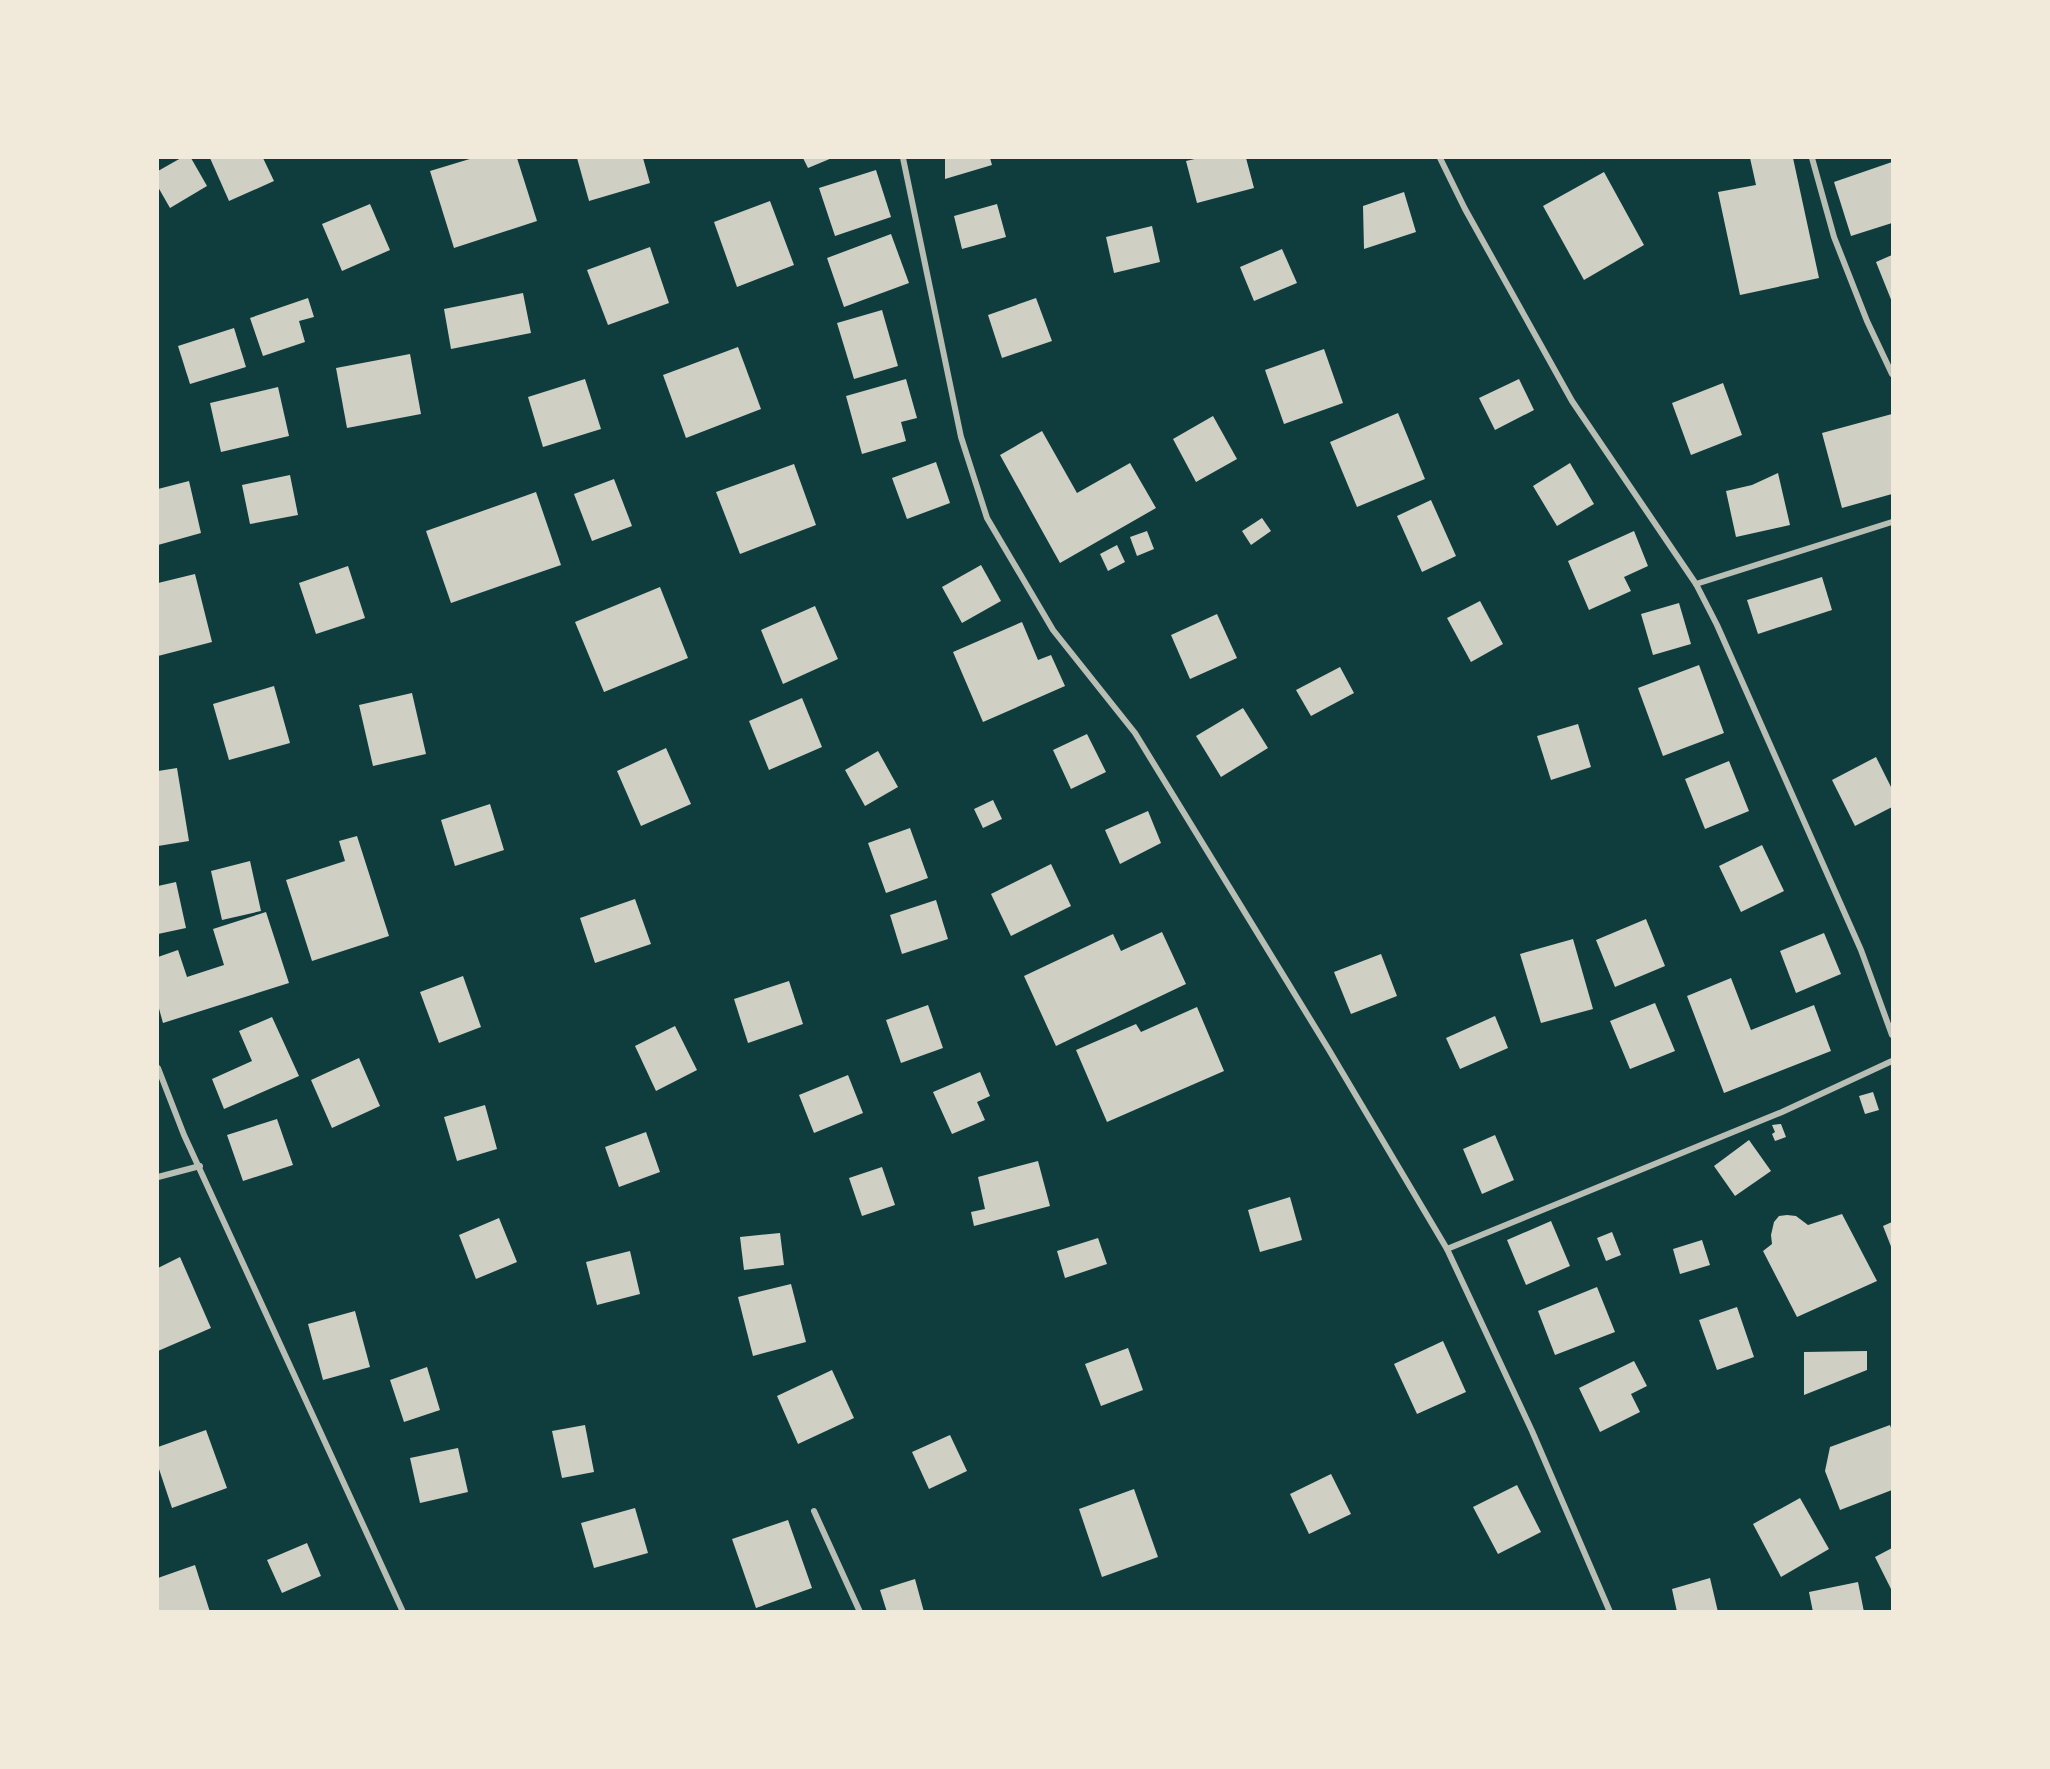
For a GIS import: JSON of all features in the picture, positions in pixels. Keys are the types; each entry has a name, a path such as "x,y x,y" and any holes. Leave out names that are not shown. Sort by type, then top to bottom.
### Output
{"street":[{"path":"903,158 961,437 987,518 1053,630 1135,733 1329,1050 1447,1249 1532,1431 1610,1611"},
{"path":"1440,158 1465,209 1572,401 1696,584 1722,635 1861,950 1893,1035"},
{"path":"1812,158 1834,237 1867,321 1893,374"},
{"path":"1696,584 1893,522"},
{"path":"1447,1249 1772,1117 1893,1061"},
{"path":"158,1068 184,1135 403,1611"},
{"path":"158,1177 200,1166"},
{"path":"814,1511 860,1611"}],"building":[{"path":"181,158 191,158 207,186 170,208 158,187 158,171"},
{"path":"210,158 263,158 274,181 229,201"},
{"path":"473,158 517,158 537,221 454,248 430,171"},
{"path":"577,158 643,158 650,183 589,201"},
{"path":"803,158 832,158 808,168"},
{"path":"945,158 990,158 992,165 945,179"},
{"path":"1199,158 1246,158 1254,188 1197,203 1186,161"},
{"path":"1750,158 1793,158 1819,278 1740,295 1718,192 1756,185"},
{"path":"1892,162 1892,223 1851,236 1834,182"},
{"path":"876,170 891,217 835,236 819,188"},
{"path":"1604,172 1644,245 1584,280 1543,206"},
{"path":"1404,192 1416,232 1364,249 1363,206"},
{"path":"770,201 794,265 737,287 714,222"},
{"path":"370,204 390,250 342,271 322,224"},
{"path":"997,204 1006,237 962,249 954,216"},
{"path":"1152,226 1160,262 1114,273 1106,237"},
{"path":"891,234 909,283 844,307 827,258"},
{"path":"650,247 669,303 608,325 587,270"},
{"path":"1282,249 1297,283 1254,301 1240,267"},
{"path":"1892,255 1892,302 1876,262"},
{"path":"523,293 531,333 451,349 444,309"},
{"path":"308,298 314,317 299,321 305,342 263,356 250,318"},
{"path":"1036,298 1052,341 1002,358 988,315"},
{"path":"882,310 898,366 854,379 837,323"},
{"path":"234,328 246,367 190,384 178,346"},
{"path":"738,347 761,409 686,438 663,375"},
{"path":"1324,349 1343,403 1284,424 1265,370"},
{"path":"410,354 421,414 347,428 336,368"},
{"path":"585,379 601,429 543,447 528,397"},
{"path":"906,379 917,418 901,422 906,441 862,454 846,396"},
{"path":"1519,379 1534,410 1495,430 1479,398"},
{"path":"1723,383 1742,435 1691,455 1672,403"},
{"path":"278,387 289,436 221,452 210,403"},
{"path":"1398,413 1425,479 1357,507 1330,442"},
{"path":"1892,414 1892,494 1842,508 1822,433"},
{"path":"1213,416 1237,459 1196,482 1173,439"},
{"path":"1042,431 1077,493 1130,463 1156,508 1060,563 1000,455"},
{"path":"936,462 950,503 907,519 892,478"},
{"path":"1570,463 1594,504 1557,526 1533,486"},
{"path":"794,464 816,525 740,554 716,492"},
{"path":"1778,473 1790,525 1736,537 1726,491 1752,485"},
{"path":"290,475 298,515 250,524 242,485"},
{"path":"614,479 632,526 592,541 574,494"},
{"path":"189,481 201,533 158,545 158,489"},
{"path":"536,492 561,565 451,603 426,531"},
{"path":"1431,500 1456,556 1422,572 1397,516"},
{"path":"1262,518 1271,531 1251,545 1242,531"},
{"path":"1147,531 1154,549 1137,556 1130,537"},
{"path":"1634,531 1648,566 1624,577 1631,591 1589,610 1568,561"},
{"path":"1117,545 1125,562 1108,571 1100,554"},
{"path":"981,565 1001,601 962,623 942,587"},
{"path":"348,566 365,618 316,634 299,583"},
{"path":"195,574 212,642 158,656 158,583"},
{"path":"1822,577 1832,610 1758,634 1747,600"},
{"path":"660,587 688,658 604,692 575,622"},
{"path":"1480,601 1503,644 1471,662 1447,618"},
{"path":"1679,603 1691,644 1653,655 1641,614"},
{"path":"815,606 838,659 783,684 761,630"},
{"path":"1217,614 1237,658 1190,679 1171,635"},
{"path":"1022,622 1038,660 1051,655 1065,686 983,722 953,652"},
{"path":"1699,665 1724,733 1663,756 1638,688"},
{"path":"1340,667 1354,693 1311,716 1296,690"},
{"path":"274,686 290,743 229,760 213,704"},
{"path":"412,693 426,754 373,766 359,705"},
{"path":"802,698 822,747 769,770 749,721"},
{"path":"1243,708 1268,748 1221,777 1196,736"},
{"path":"1578,724 1591,767 1551,780 1537,736"},
{"path":"1087,734 1106,772 1071,789 1053,750"},
{"path":"666,748 691,804 641,826 617,771"},
{"path":"878,751 898,787 865,806 845,770"},
{"path":"1876,757 1892,789 1892,807 1855,826 1832,780"},
{"path":"1729,761 1749,811 1705,829 1685,779"},
{"path":"177,768 189,841 158,846 158,771"},
{"path":"993,800 1002,819 983,828 974,809"},
{"path":"490,804 504,850 455,866 441,820"},
{"path":"1148,811 1161,843 1120,864 1105,830"},
{"path":"910,828 928,878 886,893 868,843"},
{"path":"357,836 389,936 312,961 286,880 345,861 339,841"},
{"path":"1762,845 1784,891 1741,912 1719,866"},
{"path":"250,861 261,911 222,920 211,871"},
{"path":"1051,864 1071,906 1011,936 991,894"},
{"path":"176,882 186,928 158,934 158,886"},
{"path":"635,899 651,944 595,963 580,918"},
{"path":"936,900 948,939 902,954 890,915"},
{"path":"266,912 289,983 163,1023 158,1005 158,957 178,950 187,977 224,965 213,929"},
{"path":"1646,919 1665,966 1615,987 1596,940"},
{"path":"1162,932 1186,984 1056,1046 1024,976 1113,934 1121,951"},
{"path":"1824,933 1841,974 1796,993 1780,951"},
{"path":"1573,939 1593,1009 1541,1023 1520,954"},
{"path":"1381,954 1397,996 1351,1014 1334,972"},
{"path":"463,976 481,1027 439,1043 420,992"},
{"path":"1731,978 1751,1030 1814,1005 1831,1051 1724,1093 1687,996"},
{"path":"789,981 803,1024 748,1043 734,999"},
{"path":"1655,1003 1675,1051 1630,1069 1610,1021"},
{"path":"928,1005 943,1048 901,1063 886,1020"},
{"path":"1197,1007 1224,1071 1107,1122 1076,1050 1136,1024 1141,1032"},
{"path":"1495,1016 1508,1048 1460,1069 1446,1038"},
{"path":"272,1017 299,1076 224,1109 212,1079 252,1061 239,1031"},
{"path":"675,1026 697,1070 656,1091 635,1046"},
{"path":"359,1058 380,1106 332,1128 311,1080"},
{"path":"980,1072 990,1096 977,1102 985,1120 952,1134 933,1092"},
{"path":"848,1075 863,1113 814,1133 799,1095"},
{"path":"1873,1092 1879,1110 1865,1114 1859,1096"},
{"path":"485,1105 497,1149 457,1161 444,1117"},
{"path":"277,1119 293,1165 243,1181 227,1135"},
{"path":"1781,1124 1786,1137 1775,1141 1772,1125"},
{"path":"646,1132 660,1172 619,1187 605,1147"},
{"path":"1495,1135 1514,1180 1482,1194 1463,1149"},
{"path":"1749,1140 1771,1171 1735,1196 1714,1166"},
{"path":"1038,1161 1050,1206 974,1226 971,1212 985,1209 978,1177"},
{"path":"882,1167 895,1205 862,1216 849,1178"},
{"path":"1290,1197 1302,1240 1260,1252 1248,1210"},
{"path":"1842,1214 1877,1281 1797,1317 1763,1251 1772,1244 1771,1235 1774,1222 1779,1216 1787,1215 1796,1216 1808,1225"},
{"path":"499,1218 517,1262 476,1279 459,1235"},
{"path":"1551,1221 1570,1266 1526,1285 1507,1240"},
{"path":"1892,1222 1892,1249 1883,1226"},
{"path":"1612,1232 1621,1255 1606,1261 1597,1238"},
{"path":"780,1233 784,1265 744,1270 740,1237"},
{"path":"1098,1238 1107,1264 1065,1278 1057,1251"},
{"path":"1702,1240 1710,1265 1680,1274 1673,1249"},
{"path":"630,1251 640,1294 597,1305 586,1262"},
{"path":"180,1257 211,1328 158,1351 158,1268"},
{"path":"791,1284 806,1342 753,1356 738,1297"},
{"path":"1597,1287 1615,1332 1555,1355 1538,1311"},
{"path":"1737,1307 1754,1357 1717,1370 1699,1320"},
{"path":"355,1311 370,1367 323,1380 308,1324"},
{"path":"1443,1341 1466,1392 1417,1414 1394,1364"},
{"path":"1128,1348 1143,1390 1101,1406 1085,1364"},
{"path":"1867,1351 1867,1370 1804,1395 1804,1352"},
{"path":"1634,1361 1647,1386 1631,1394 1640,1412 1600,1432 1579,1388"},
{"path":"427,1367 440,1410 404,1422 390,1380"},
{"path":"832,1370 854,1418 798,1444 777,1396"},
{"path":"585,1425 594,1472 562,1478 552,1431"},
{"path":"1890,1425 1892,1431 1892,1490 1840,1510 1825,1471 1830,1447"},
{"path":"206,1430 227,1488 172,1508 158,1466 158,1447"},
{"path":"950,1435 967,1471 929,1489 912,1452"},
{"path":"458,1448 468,1492 420,1503 410,1458"},
{"path":"1331,1474 1351,1514 1309,1534 1290,1494"},
{"path":"1517,1485 1541,1532 1498,1554 1473,1507"},
{"path":"1134,1489 1158,1557 1102,1577 1079,1509"},
{"path":"1800,1498 1829,1549 1781,1577 1753,1524"},
{"path":"635,1508 648,1553 594,1568 581,1523"},
{"path":"788,1520 812,1588 756,1608 732,1539"},
{"path":"307,1543 321,1576 282,1593 267,1560"},
{"path":"1892,1548 1892,1591 1875,1557"},
{"path":"195,1565 210,1612 158,1612 158,1578"},
{"path":"1710,1578 1718,1612 1677,1612 1672,1589"},
{"path":"915,1579 924,1612 887,1612 880,1590"},
{"path":"1858,1582 1864,1612 1813,1612 1809,1592"}]}
